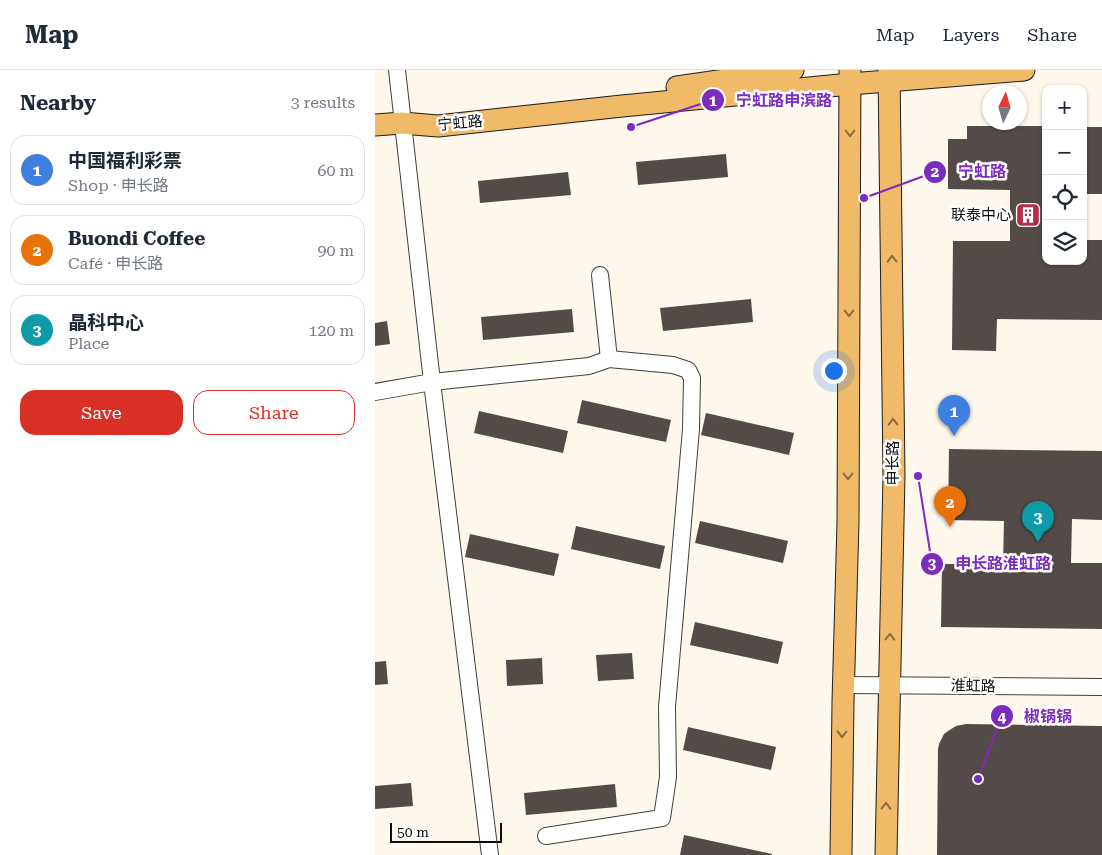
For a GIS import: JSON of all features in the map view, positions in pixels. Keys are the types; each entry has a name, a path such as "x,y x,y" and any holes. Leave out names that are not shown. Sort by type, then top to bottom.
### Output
{"main road":[{"path":"402,123 436,114 695,85 793,70"},
{"name":"宁虹路","path":"375,125 402,123 438,126 623,106 850,77 1024,70"},
{"name":"申长路","path":"885,855 894,475 889,76"},
{"path":"841,855 843,685 848,522 850,77"}],"street":[{"path":"397,70 432,382 490,855"},
{"path":"600,275 609,359"},
{"path":"375,392 432,382 589,366 609,359 673,364 688,370 692,378 691,428 667,707 668,778 662,818 546,836"},
{"name":"淮虹路","path":"843,685 1102,688"}],"building":[{"name":"联泰中心","path":"967,126 982,126 982,130 1027,130 1027,126 1042,126 1042,265 1087,265 1087,240 1102,240 1102,320 997,319 996,351 952,350 953,241 1010,241 1010,190 948,189 948,139 967,139"},
{"path":"1087,127 1102,127 1102,194 1087,194"},
{"path":"726,154 728,177 638,185 636,162"},
{"path":"568,172 571,195 480,203 478,181"},
{"path":"751,299 753,322 663,331 660,308"},
{"path":"572,309 574,332 483,340 481,317"},
{"path":"387,321 390,344 375,346 375,323"},
{"path":"582,400 671,420 666,442 577,423"},
{"path":"479,411 568,431 563,453 474,433"},
{"path":"706,413 794,433 789,455 701,435"},
{"path":"949,449 1102,451 1102,520 1072,519 1071,563 1102,563 1102,629 941,627 942,564 1003,564 1004,521 948,520"},
{"path":"700,521 788,541 783,563 695,543"},
{"path":"576,526 665,546 660,569 571,549"},
{"path":"470,534 559,554 554,576 465,557"},
{"path":"695,622 783,642 778,664 690,645"},
{"path":"632,653 634,679 598,681 596,655"},
{"path":"542,658 543,684 507,686 506,660"},
{"path":"386,661 388,684 375,685 375,662"},
{"path":"966,724 1102,726 1102,855 937,855 939,744 944,734 948,731 956,726"},
{"path":"688,727 776,747 771,770 683,750"},
{"path":"411,783 413,806 375,809 375,786"},
{"path":"615,784 617,807 526,815 524,793"},
{"path":"684,835 772,854 772,855 680,855"}],"place":[{"name":"宁虹路申滨路","path":"631,127"},
{"name":"宁虹路","path":"864,198"},
{"name":"联泰中心","path":"1028,215"},
{"name":"中国福利彩票","path":"954,436"},
{"name":"申长路淮虹路","path":"918,476"},
{"name":"Buondi Coffee","path":"950,527"},
{"name":"晶科中心","path":"1038,542"},
{"name":"椒锅锅","path":"978,779"}]}
